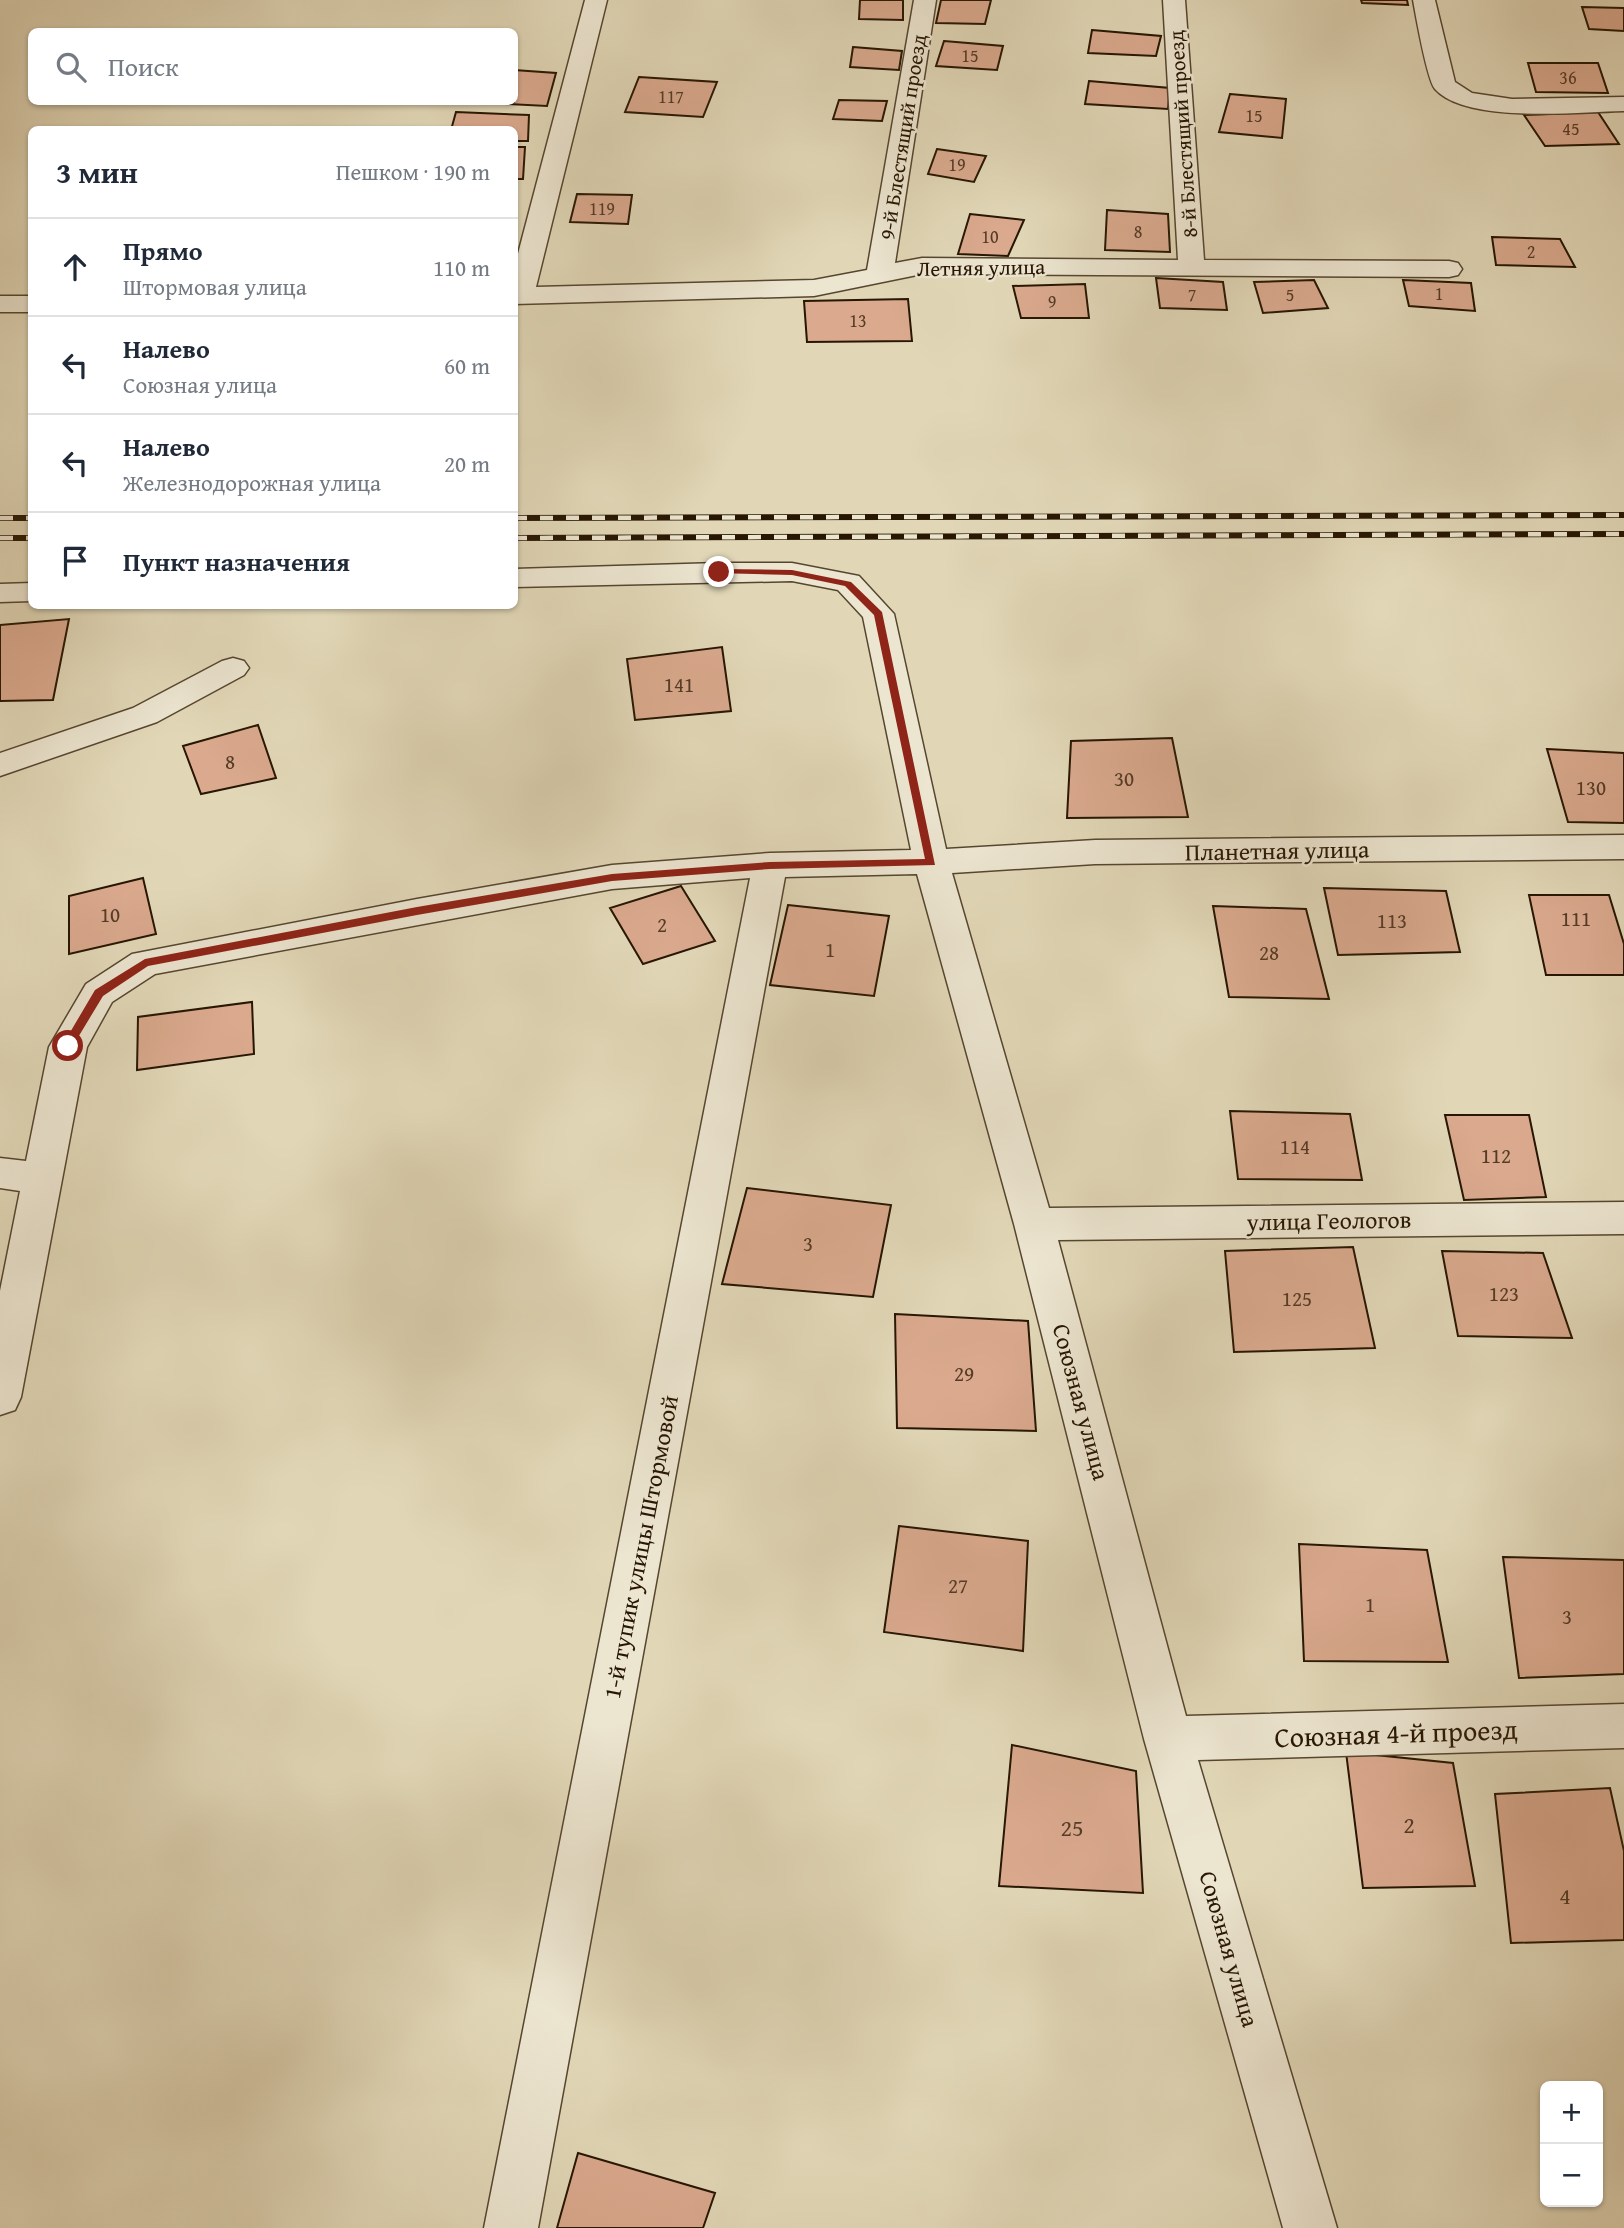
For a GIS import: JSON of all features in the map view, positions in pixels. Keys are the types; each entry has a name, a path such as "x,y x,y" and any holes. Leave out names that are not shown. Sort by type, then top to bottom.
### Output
{"street":[{"path":"518,295 596,0"},
{"name":"9-й Блестящий проезд","path":"880,273 925,0"},
{"name":"8-й Блестящий проезд","path":"1174,0 1192,268"},
{"path":"1424,0 1444,85 1465,99 1512,106 1624,104"},
{"name":"Летняя улица","path":"518,295 814,288 850,283 880,273 922,266 1449,269"},
{"path":"0,304 28,303"},
{"name":"Союзная улица","path":"518,578 792,572 848,583 878,614 931,863 1034,1224 1168,1739 1310,2228"},
{"path":"0,593 28,592"},
{"path":"0,765 145,715 233,668"},
{"name":"Планетная улица","path":"0,1397 68,1046 99,993 145,963 612,877 770,865 931,863 1095,852 1624,848"},
{"name":"1-й тупик улицы Штормовой","path":"511,2228 770,865"},
{"path":"0,1173 42,1178"},
{"name":"улица Геологов","path":"1034,1224 1624,1218"},
{"name":"Союзная 4-й проезд","path":"1168,1739 1624,1727"}],"building":[{"path":"860,0 903,0 903,20 859,19"},
{"path":"941,0 991,0 985,24 936,23"},
{"path":"1361,0 1407,0 1408,5 1362,3"},
{"path":"1582,7 1624,8 1624,31 1589,29"},
{"path":"1092,30 1161,36 1156,56 1088,53"},
{"path":"944,41 1003,46 997,70 936,66"},
{"path":"853,47 902,51 899,70 850,67"},
{"path":"1528,63 1598,63 1608,93 1536,92"},
{"path":"518,70 556,73 547,106 518,105"},
{"path":"639,77 717,82 703,117 625,112"},
{"path":"1089,81 1170,88 1168,109 1085,104"},
{"path":"1230,94 1286,99 1282,138 1219,132"},
{"path":"839,100 887,101 882,121 833,119"},
{"path":"456,112 529,115 528,141 518,141 518,126 452,126"},
{"path":"1598,112 1619,144 1545,146 1524,115"},
{"path":"518,147 525,147 523,179 518,179"},
{"path":"937,149 986,156 974,182 928,174"},
{"path":"577,194 632,195 628,224 570,222"},
{"path":"1107,210 1168,214 1170,252 1105,250"},
{"path":"970,214 1024,220 1008,256 958,254"},
{"path":"1492,237 1560,239 1575,267 1496,265"},
{"path":"1156,278 1223,282 1227,310 1160,308"},
{"path":"1314,280 1328,308 1263,313 1254,282"},
{"path":"1403,280 1471,283 1475,311 1409,306"},
{"path":"1085,284 1089,318 1021,318 1013,286"},
{"path":"908,299 912,341 807,342 804,301"},
{"path":"69,619 53,700 0,701 0,625"},
{"path":"722,647 731,711 635,720 627,659"},
{"path":"258,725 276,778 201,794 183,746"},
{"path":"1172,738 1188,817 1067,818 1071,741"},
{"path":"1547,749 1624,753 1624,823 1568,822"},
{"path":"143,878 156,934 69,954 69,896"},
{"path":"681,886 715,941 643,964 610,908"},
{"path":"1324,888 1446,891 1460,952 1338,955"},
{"path":"1529,895 1609,895 1624,944 1624,975 1546,975"},
{"path":"788,905 889,916 874,996 770,985"},
{"path":"1213,906 1306,909 1329,999 1229,997"},
{"path":"252,1002 254,1054 137,1070 138,1017"},
{"path":"1230,1111 1350,1114 1362,1180 1238,1179"},
{"path":"1445,1115 1529,1115 1546,1197 1464,1200"},
{"path":"747,1188 891,1205 873,1297 722,1284"},
{"path":"1353,1247 1375,1348 1234,1352 1225,1251"},
{"path":"1442,1251 1543,1253 1572,1338 1458,1336"},
{"path":"895,1314 1028,1321 1036,1431 897,1428"},
{"path":"899,1526 1028,1541 1023,1651 884,1632"},
{"path":"1299,1544 1427,1550 1448,1662 1304,1661"},
{"path":"1503,1557 1624,1560 1624,1674 1519,1678"},
{"path":"1012,1745 1136,1771 1143,1893 999,1886"},
{"path":"1346,1752 1453,1763 1475,1886 1363,1888"},
{"path":"1610,1788 1624,1851 1624,1940 1511,1943 1495,1794"},
{"path":"578,2153 715,2193 703,2228 557,2228"}],"railway":[{"path":"518,518 1624,515"},
{"path":"0,518 28,518"},
{"path":"518,538 1624,534"},
{"path":"0,538 28,538"}],"route":[{"path":"68,1046 99,993 145,963 612,877 770,865 931,863 878,614 848,583 792,572 719,572"}]}
